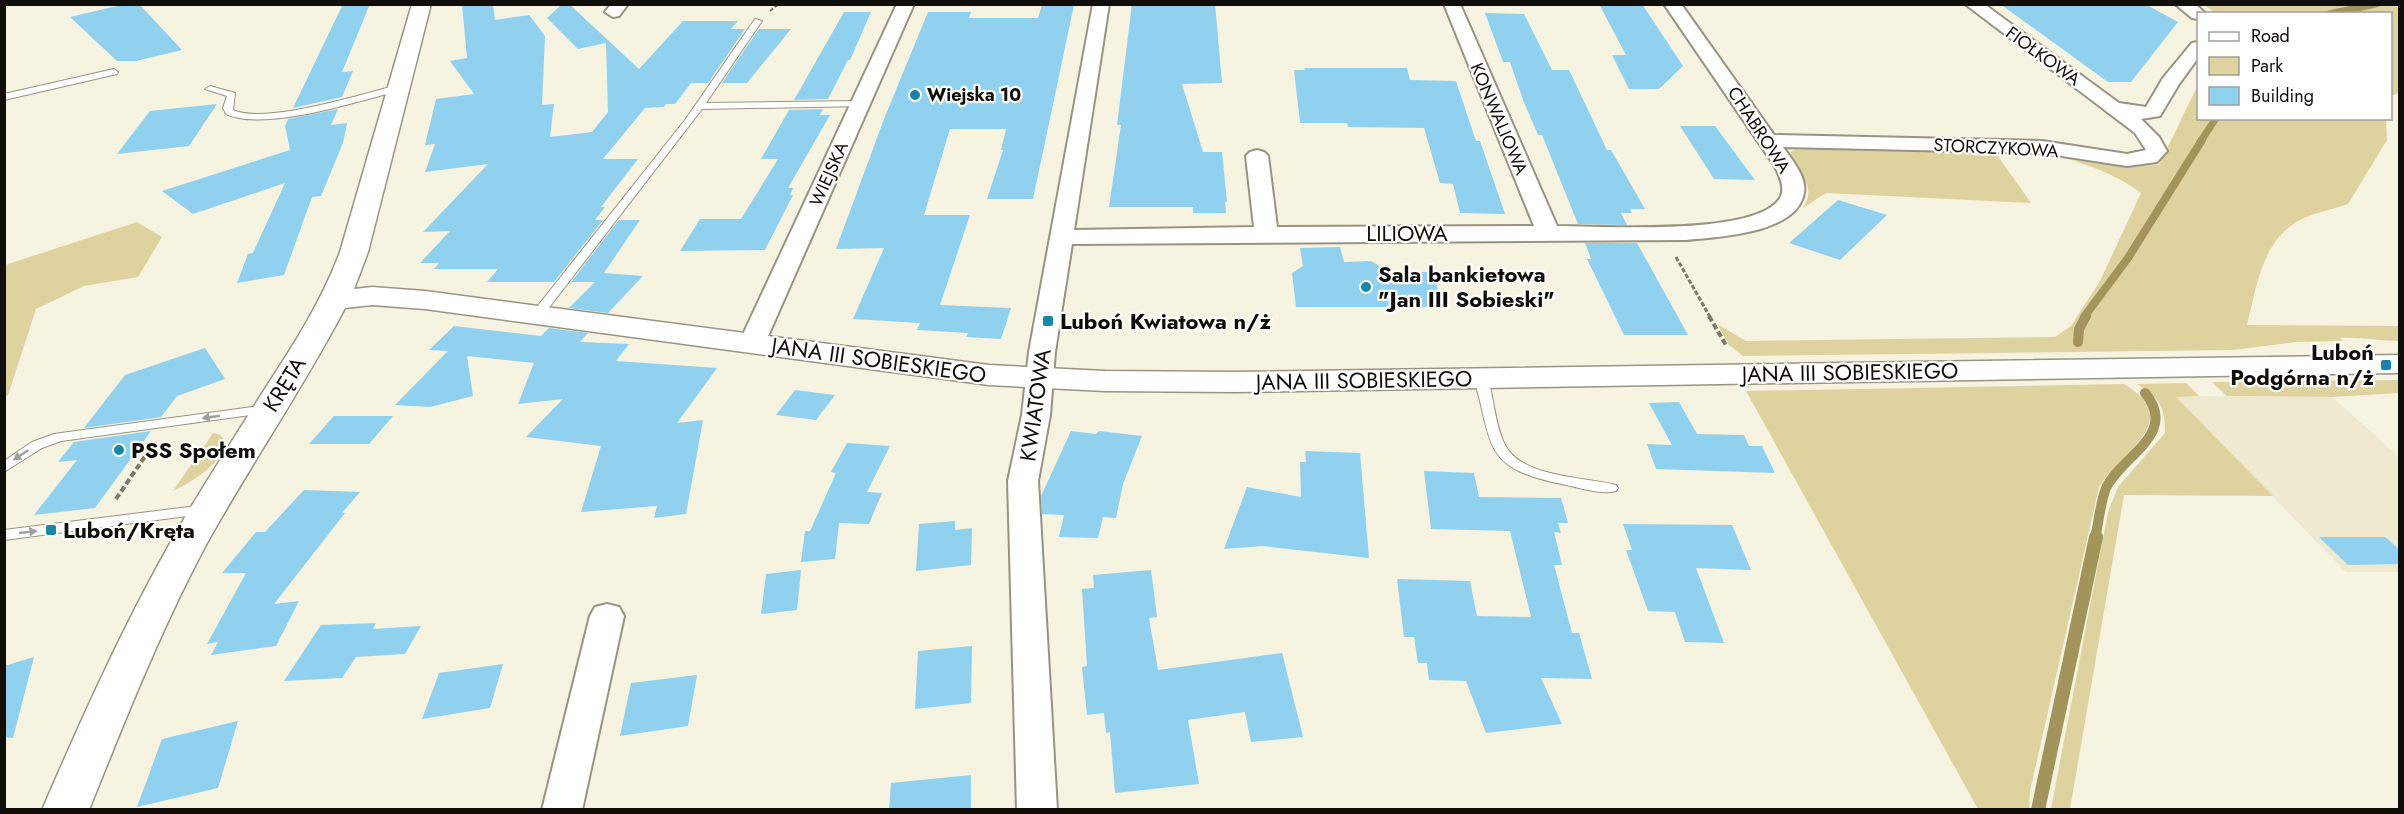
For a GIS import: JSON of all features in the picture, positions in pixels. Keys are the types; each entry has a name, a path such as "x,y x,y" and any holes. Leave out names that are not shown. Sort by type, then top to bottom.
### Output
{"street":[{"name":"KRĘTA","path":"65,810 150,616 207,509 334,300 354,252 422,4"},
{"name":"WIEJSKA","path":"752,343 906,4"},
{"name":"KWIATOWA","path":"1037,810 1023,481 1036,415 1039,379 1101,4"},
{"name":"KONWALIOWA","path":"1452,4 1548,233"},
{"name":"CHABROWA","path":"1548,233 1663,233 1735,229 1767,220 1779,212 1793,194 1792,180 1768,141 1672,4"},
{"name":"FIOŁKOWA","path":"1973,4 2113,108"},
{"path":"2183,4 2197,13"},
{"path":"2113,108 2139,113 2153,112 2170,82 2197,50"},
{"name":"STORCZYKOWA","path":"1768,141 2042,147 2127,160 2150,158 2157,151 2152,141 2142,129 2113,108"},
{"path":"1257,156 1266,234"},
{"name":"LILIOWA","path":"1062,237 1548,233"},
{"name":"JANA III SOBIESKIEGO","path":"334,300 372,296 406,298 957,372 1039,379 1194,382 2400,364"},
{"path":"562,810 607,616"}],"lane":[{"path":"537,315 699,106 758,21"},
{"path":"4,97 114,72"},
{"path":"210,89 232,95 227,109 229,113 256,118 284,115 398,88"},
{"path":"699,106 860,104"},
{"path":"1482,378 1497,445 1508,459 1544,475 1611,488"},
{"path":"4,468 37,445 59,437 269,409"},
{"path":"4,535 207,509"}],"path":[{"path":"1663,233 1723,342 1730,350"},
{"path":"99,523 169,422"}],"shaded area":[{"path":"2175,396 2332,397 2399,457 2399,572 2346,572"}],"green space":[{"path":"2204,5 2399,5 2399,93 2392,96 2392,12 2214,12"},
{"path":"2197,87 2197,120 2386,120 2387,140 2348,204 2304,218 2290,226 2270,250 2258,279 2247,325 2399,326 2399,341 2340,338 2343,341 2296,342 2233,350 1743,356 1729,345 1717,324 1746,341 2055,337 2071,326 2100,281 2141,193 2125,182 2071,160 2125,166 2159,165"},
{"path":"1800,147 1995,152 2031,203 1826,193 1803,208 1807,199 1807,185 1790,152"},
{"path":"137,222 162,237 138,277 84,286 36,309 8,395 5,397 5,265"},
{"path":"2399,380 2399,393 2332,397 2227,396 2212,382"},
{"path":"2186,383 2199,396 2176,397 2273,496 2124,495 2070,809 2051,809 2108,512 2118,487 2165,433 2164,416 2160,404 2137,384"},
{"path":"2124,384 2141,397 2149,410 2149,423 2134,447 2099,487 2030,791 2029,809 1978,809 1746,391"},
{"path":"213,433 220,435 225,441 218,458 213,465 197,477 173,491"}],"building":[{"path":"126,4 139,4 182,50 136,61 117,61 70,17"},
{"path":"343,4 370,4 342,72 353,71 342,97 293,108"},
{"path":"462,4 493,4 495,20 529,15 545,36 542,105 554,104 550,137 592,132 608,112 606,43 578,49 547,18 562,4 569,4 639,69 683,21 738,21 731,29 745,29 708,83 691,83 675,104 645,108 603,159 638,159 601,207 605,207 595,220 603,220 554,282 487,282 498,269 434,269 439,263 420,263 450,231 423,232 488,164 425,172 435,144 425,145 436,99 474,94 450,61 467,58"},
{"path":"1132,4 1215,4 1222,83 1182,84 1203,152 1222,152 1226,213 1193,213 1193,207 1109,207 1121,125 1117,125"},
{"path":"1599,4 1642,4 1683,66 1659,89 1629,89 1612,55 1626,55"},
{"path":"2000,4 2145,4 2178,22 2131,82 2108,82"},
{"path":"1042,5 1074,5 1033,199 987,199 1003,150 1001,150 1006,129 950,129 924,215 970,215 940,305 1011,308 1001,339 966,337 968,333 917,330 920,323 853,319 884,248 836,249 884,119 928,12 971,12 969,18 1038,18"},
{"path":"844,12 871,12 850,60 828,99 794,100"},
{"path":"1485,13 1524,14 1552,70 1569,70 1607,150 1611,150 1645,209 1630,209 1632,213 1621,213 1627,225 1578,224 1542,135 1538,135 1523,100 1510,62 1503,62"},
{"path":"759,29 791,29 747,83 722,83"},
{"path":"1304,68 1407,68 1410,80 1456,81 1476,141 1480,141 1505,214 1460,213 1453,184 1440,183 1424,128 1348,127 1347,123 1300,123 1294,70 1305,70"},
{"path":"217,104 189,146 117,154 150,111"},
{"path":"338,109 331,125 347,123 343,143 321,196 312,197 284,275 237,283 248,254 253,253 285,183 193,214 162,191 290,150 285,126 288,119"},
{"path":"823,109 820,115 830,115 788,188 793,188 790,195 793,195 765,250 680,251 700,219 741,219 778,159 761,159 789,110"},
{"path":"1680,126 1715,126 1755,180 1714,179"},
{"path":"1838,200 1887,215 1840,260 1789,243"},
{"path":"619,220 640,220 604,273 643,276 608,313 569,308 595,282 571,282"},
{"path":"1585,243 1637,243 1688,335 1624,335 1587,259 1591,259"},
{"name":"Sala bankietowa \"Jan III Sobieski\"","path":"1340,247 1344,262 1371,261 1390,272 1433,272 1443,307 1296,307 1292,273 1303,266 1300,248"},
{"path":"454,326 541,336 549,328 588,333 580,342 629,344 616,361 717,368 677,423 703,420 686,514 654,518 657,506 581,512 601,446 526,437 563,399 518,404 534,363 467,356 473,396 430,407 395,405 448,351 429,350"},
{"path":"205,348 225,379 177,396 161,417 84,428 125,375"},
{"path":"795,390 835,395 816,420 776,415"},
{"path":"1679,402 1697,434 1744,435 1749,446 1762,446 1775,473 1656,469 1647,444 1672,445 1649,403"},
{"path":"334,416 393,416 369,444 309,444"},
{"path":"151,431 95,508 34,515 77,460 58,462 74,442"},
{"path":"1071,431 1096,434 1099,431 1142,436 1123,484 1116,518 1103,517 1098,538 1059,537 1064,515 1042,514 1041,496"},
{"path":"847,443 890,446 867,492 882,493 869,524 839,523 835,559 801,562 805,531 810,531 836,473 831,472"},
{"path":"1305,451 1360,453 1369,558 1262,546 1224,549 1247,487 1301,497 1300,462 1306,462"},
{"path":"1424,471 1474,473 1479,497 1561,498 1568,523 1558,523 1561,533 1554,532 1562,565 1554,565 1572,633 1579,633 1592,679 1541,678 1562,724 1486,733 1466,681 1429,680 1427,663 1418,663 1414,637 1404,637 1397,579 1470,581 1477,616 1531,617 1510,531 1431,529"},
{"path":"304,490 360,492 274,604 299,601 276,646 211,655 218,642 207,644 246,573 222,573 256,532 265,532"},
{"path":"955,521 955,530 972,528 971,565 916,571 919,524"},
{"path":"1623,524 1732,525 1751,570 1696,568 1724,643 1685,642 1675,612 1648,611 1626,550 1632,550"},
{"path":"2319,537 2385,537 2400,550 2400,564 2348,565"},
{"path":"801,570 797,610 761,614 766,574"},
{"path":"1151,570 1157,617 1149,618 1158,670 1282,653 1303,737 1251,742 1245,712 1188,720 1199,784 1115,793 1110,732 1106,733 1104,713 1087,715 1082,667 1087,666 1082,589 1094,588 1093,575"},
{"path":"376,623 373,629 421,626 405,654 356,657 342,678 284,681 321,625"},
{"path":"972,646 971,703 915,709 918,651"},
{"path":"34,657 13,738 4,737 4,666"},
{"path":"503,664 490,708 422,719 439,673"},
{"path":"697,675 688,726 620,736 631,683"},
{"path":"238,721 218,788 137,807 162,739"},
{"path":"971,775 971,810 889,810 891,783"}],"waterway":[{"path":"2338,12 2376,4"},
{"path":"2201,141 2215,120"},
{"path":"2084,317 2128,258 2202,140"},
{"path":"2078,342 2079,329 2086,316"},
{"path":"2095,538 2106,488 2152,432 2156,420 2154,408 2145,393"},
{"path":"2038,810 2096,537"}],"place":[{"name":"Wiejska 10","path":"915,95"},
{"name":"Sala bankietowa \"Jan III Sobieski\"","path":"1366,287"},
{"name":"Luboń Kwiatowa n/ż","path":"1048,321"},
{"name":"Luboń Podgórna n/ż","path":"2386,365"},
{"name":"PSS Społem","path":"119,450"},
{"name":"Luboń/Kręta","path":"51,530"}]}
